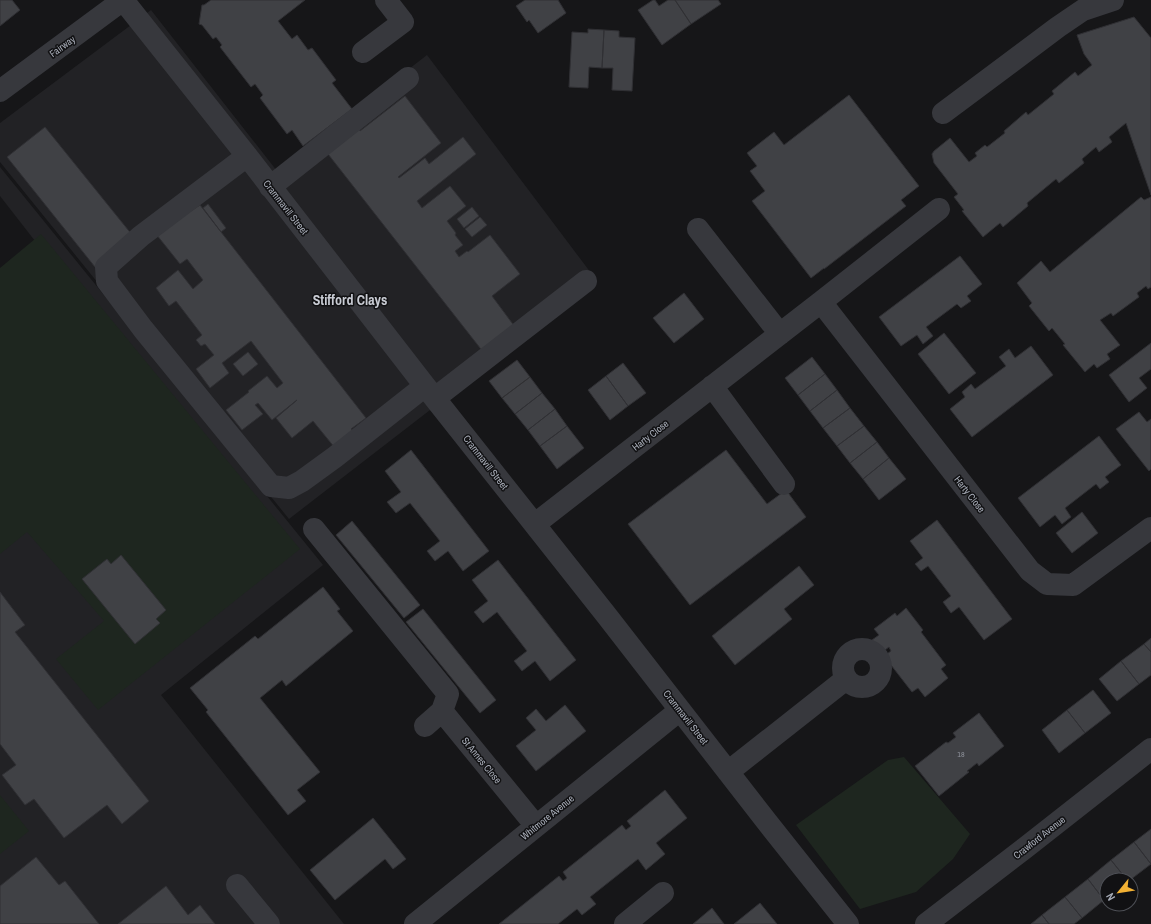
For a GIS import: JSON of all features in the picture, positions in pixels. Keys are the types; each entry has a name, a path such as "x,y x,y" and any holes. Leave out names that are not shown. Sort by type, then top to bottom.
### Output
{"street":[{"name":"Fairway","path":"0,91 123,0"},
{"name":"Crammavill Street","path":"123,0 247,156 430,392 848,924"},
{"path":"363,52 403,22 386,0"},
{"path":"943,113 1083,10 1113,0"},
{"path":"270,187 408,78"},
{"path":"247,156 141,236 106,267 107,281 143,329 271,486 289,488 302,481 586,281"},
{"name":"Harty Close","path":"535,524 822,302 939,209"},
{"path":"698,229 780,334"},
{"name":"Harty Close","path":"822,302 1030,571 1047,584 1073,585 1151,528"},
{"path":"712,386 784,484"},
{"path":"314,529 448,694 442,711 425,726"},
{"path":"728,772 846,679"},
{"name":"Whitmore Avenue","path":"415,924 680,710"},
{"name":"St Annes Close","path":"442,711 536,826"},
{"name":"Crawford Avenue","path":"926,924 1151,749"},
{"path":"237,885 269,924"},
{"path":"625,924 663,893"}],"shaded area":[{"path":"151,10 277,171 427,55 597,281 289,519 0,162 0,123"},
{"path":"0,167 323,565 161,695 344,924 0,924 0,270 35,241 0,196"},
{"path":"41,234 300,549 98,710 56,659 104,621 27,532 0,554 0,268"},
{"path":"904,757 970,834 953,859 916,892 860,909 796,825 888,760"},
{"path":"0,795 29,831 0,854"}],"building":[{"path":"0,0 12,0 20,10 0,26"},
{"path":"211,0 305,0 278,21 292,39 297,35 308,50 312,48 336,80 332,83 352,109 303,146 292,130 287,134 260,98 263,95 255,84 251,87 220,47 222,45 216,37 213,39 202,25 199,24 202,5"},
{"path":"525,0 558,0 566,13 538,33 529,20 527,22 516,6"},
{"path":"655,0 659,6 668,0 675,0 691,24 662,45 638,10"},
{"path":"675,0 718,0 721,4 691,24"},
{"path":"1134,17 1151,38 1151,195 1126,123 1109,137 1112,142 1099,152 1096,147 1082,159 1084,163 1059,183 1056,179 1027,203 1028,206 1003,227 1000,223 983,237 962,211 964,210 954,197 958,194 934,163 932,154 934,151 950,138 969,162 977,156 975,153 985,145 987,147 1005,133 1004,131 1026,112 1028,115 1054,94 1052,91 1075,72 1078,76 1092,65 1084,54 1077,35"},
{"path":"588,29 604,30 602,68 589,67 588,88 569,87 572,32 588,33"},
{"path":"604,30 619,31 619,37 635,38 632,91 612,90 613,68 602,68"},
{"path":"849,95 919,186 901,200 906,206 811,278 752,201 765,191 750,171 757,166 747,153 774,132 784,145"},
{"path":"405,96 441,143 398,177 399,178 425,158 429,164 463,137 476,154 417,201 422,208 450,186 466,206 447,221 463,245 455,251 459,257 490,235 520,274 492,296 515,327 484,353 328,154 359,129 360,131"},
{"path":"45,127 133,236 95,267 7,157"},
{"path":"1141,197 1144,200 1151,197 1151,287 1148,289 1146,286 1137,293 1139,297 1113,316 1111,313 1100,320 1120,345 1107,354 1110,359 1097,368 1094,364 1085,372 1063,345 1065,344 1052,328 1049,331 1029,306 1032,303 1017,283 1041,261 1050,272"},
{"path":"208,204 226,228 221,232 203,208"},
{"path":"200,205 366,418 351,429 354,432 335,448 313,421 292,438 276,418 297,400 272,420 258,403 255,405 263,414 242,430 226,410 267,376 277,388 283,383 251,341 222,363 229,373 210,388 196,369 214,355 205,344 201,346 196,340 202,335 176,301 169,306 156,288 178,270 193,289 203,280 187,259 180,264 156,234"},
{"path":"472,207 479,216 464,228 457,219"},
{"path":"480,217 487,225 472,237 465,229"},
{"path":"960,256 982,284 967,296 971,301 961,308 957,304 926,327 933,336 923,344 917,335 901,346 879,317"},
{"path":"684,293 704,319 674,343 653,318"},
{"path":"944,333 976,373 949,394 918,354"},
{"path":"1151,343 1151,369 1139,378 1147,388 1129,402 1109,375"},
{"path":"1031,346 1053,375 972,437 950,409 965,397 962,392 971,384 975,389 1006,366 999,357 1009,349 1015,358"},
{"path":"248,352 258,364 243,376 233,364"},
{"path":"812,357 825,374 798,395 785,378"},
{"path":"517,360 530,377 502,398 489,381"},
{"path":"623,363 646,393 628,406 606,376"},
{"path":"825,374 837,390 810,411 798,395"},
{"path":"606,376 628,406 610,420 588,390"},
{"path":"530,377 542,393 515,414 502,398"},
{"path":"837,390 850,408 823,428 810,411"},
{"path":"542,393 555,409 528,430 515,414"},
{"path":"850,408 864,426 837,446 823,428"},
{"path":"555,409 567,426 540,446 528,430"},
{"path":"1139,412 1147,422 1151,419 1151,469 1149,471 1116,429"},
{"path":"567,426 584,448 557,469 540,446"},
{"path":"864,426 877,442 850,463 837,446"},
{"path":"1099,436 1121,465 1105,477 1109,482 1100,489 1096,484 1065,508 1071,517 1062,524 1055,515 1040,527 1018,498"},
{"path":"877,442 889,458 863,479 850,463"},
{"path":"411,450 489,551 463,571 448,551 435,561 427,551 440,541 410,503 396,513 387,502 401,492 385,471"},
{"path":"726,450 767,504 786,490 806,517 690,605 628,524"},
{"path":"889,458 906,479 879,500 863,479"},
{"path":"1082,512 1098,533 1072,553 1056,533"},
{"path":"937,520 1012,619 984,640 959,607 951,613 943,602 951,596 928,566 921,571 915,564 923,558 910,541"},
{"path":"352,521 420,605 404,618 336,535"},
{"path":"121,555 166,610 156,619 160,623 135,644 82,579 107,559 111,564"},
{"path":"498,560 576,660 550,681 535,661 522,671 514,661 527,651 497,612 483,623 474,612 488,601 472,580"},
{"path":"799,566 814,585 784,609 792,619 735,665 712,636"},
{"path":"323,587 340,609 337,611 353,631 286,686 282,680 260,698 320,772 297,790 306,801 288,815 206,712 208,710 190,688 255,636 258,639"},
{"path":"0,592 25,625 15,632 149,801 122,824 107,805 64,838 34,799 25,805 2,775 16,765 0,744"},
{"path":"906,608 923,630 921,632 946,665 941,669 948,678 925,697 918,688 912,692 884,656 891,651 889,647 881,653 872,640 879,635 874,629 895,613 897,616"},
{"path":"423,609 496,700 480,713 406,622"},
{"path":"1151,638 1151,652 1144,644"},
{"path":"1144,644 1151,652 1151,675 1139,684 1121,661"},
{"path":"1121,661 1139,684 1117,701 1099,679"},
{"path":"1093,690 1111,713 1085,733 1067,710"},
{"path":"565,705 586,731 536,771 516,746 536,730 526,718 536,709 546,721"},
{"path":"1067,710 1085,733 1059,753 1042,730"},
{"path":"979,713 1004,746 979,766 977,763 967,771 969,772 939,796 915,766 946,742 948,743 956,737 953,733"},
{"path":"665,790 687,818 656,843 665,854 646,870 638,859 590,897 596,904 582,915 577,909 558,924 499,924 559,876 563,881 567,878 563,872 622,825 626,830 631,826 627,821"},
{"path":"373,818 406,859 393,869 385,859 335,900 310,870"},
{"path":"1151,829 1151,864 1134,842"},
{"path":"1134,842 1151,864 1139,873 1121,872 1111,860"},
{"path":"36,857 59,885 65,881 99,924 0,924 0,886"},
{"path":"1111,860 1121,872 1099,872 1099,893 1088,879"},
{"path":"1088,879 1099,893 1099,904 1082,918 1065,897"},
{"path":"166,886 188,915 200,905 215,924 118,924"},
{"path":"1065,897 1082,918 1074,924 1049,924 1042,915"},
{"path":"760,903 777,924 734,924"},
{"path":"712,908 724,924 693,924"},
{"path":"1042,915 1049,924 1031,924"}],"district":[{"name":"Stifford Clays","path":"350,300"}]}
